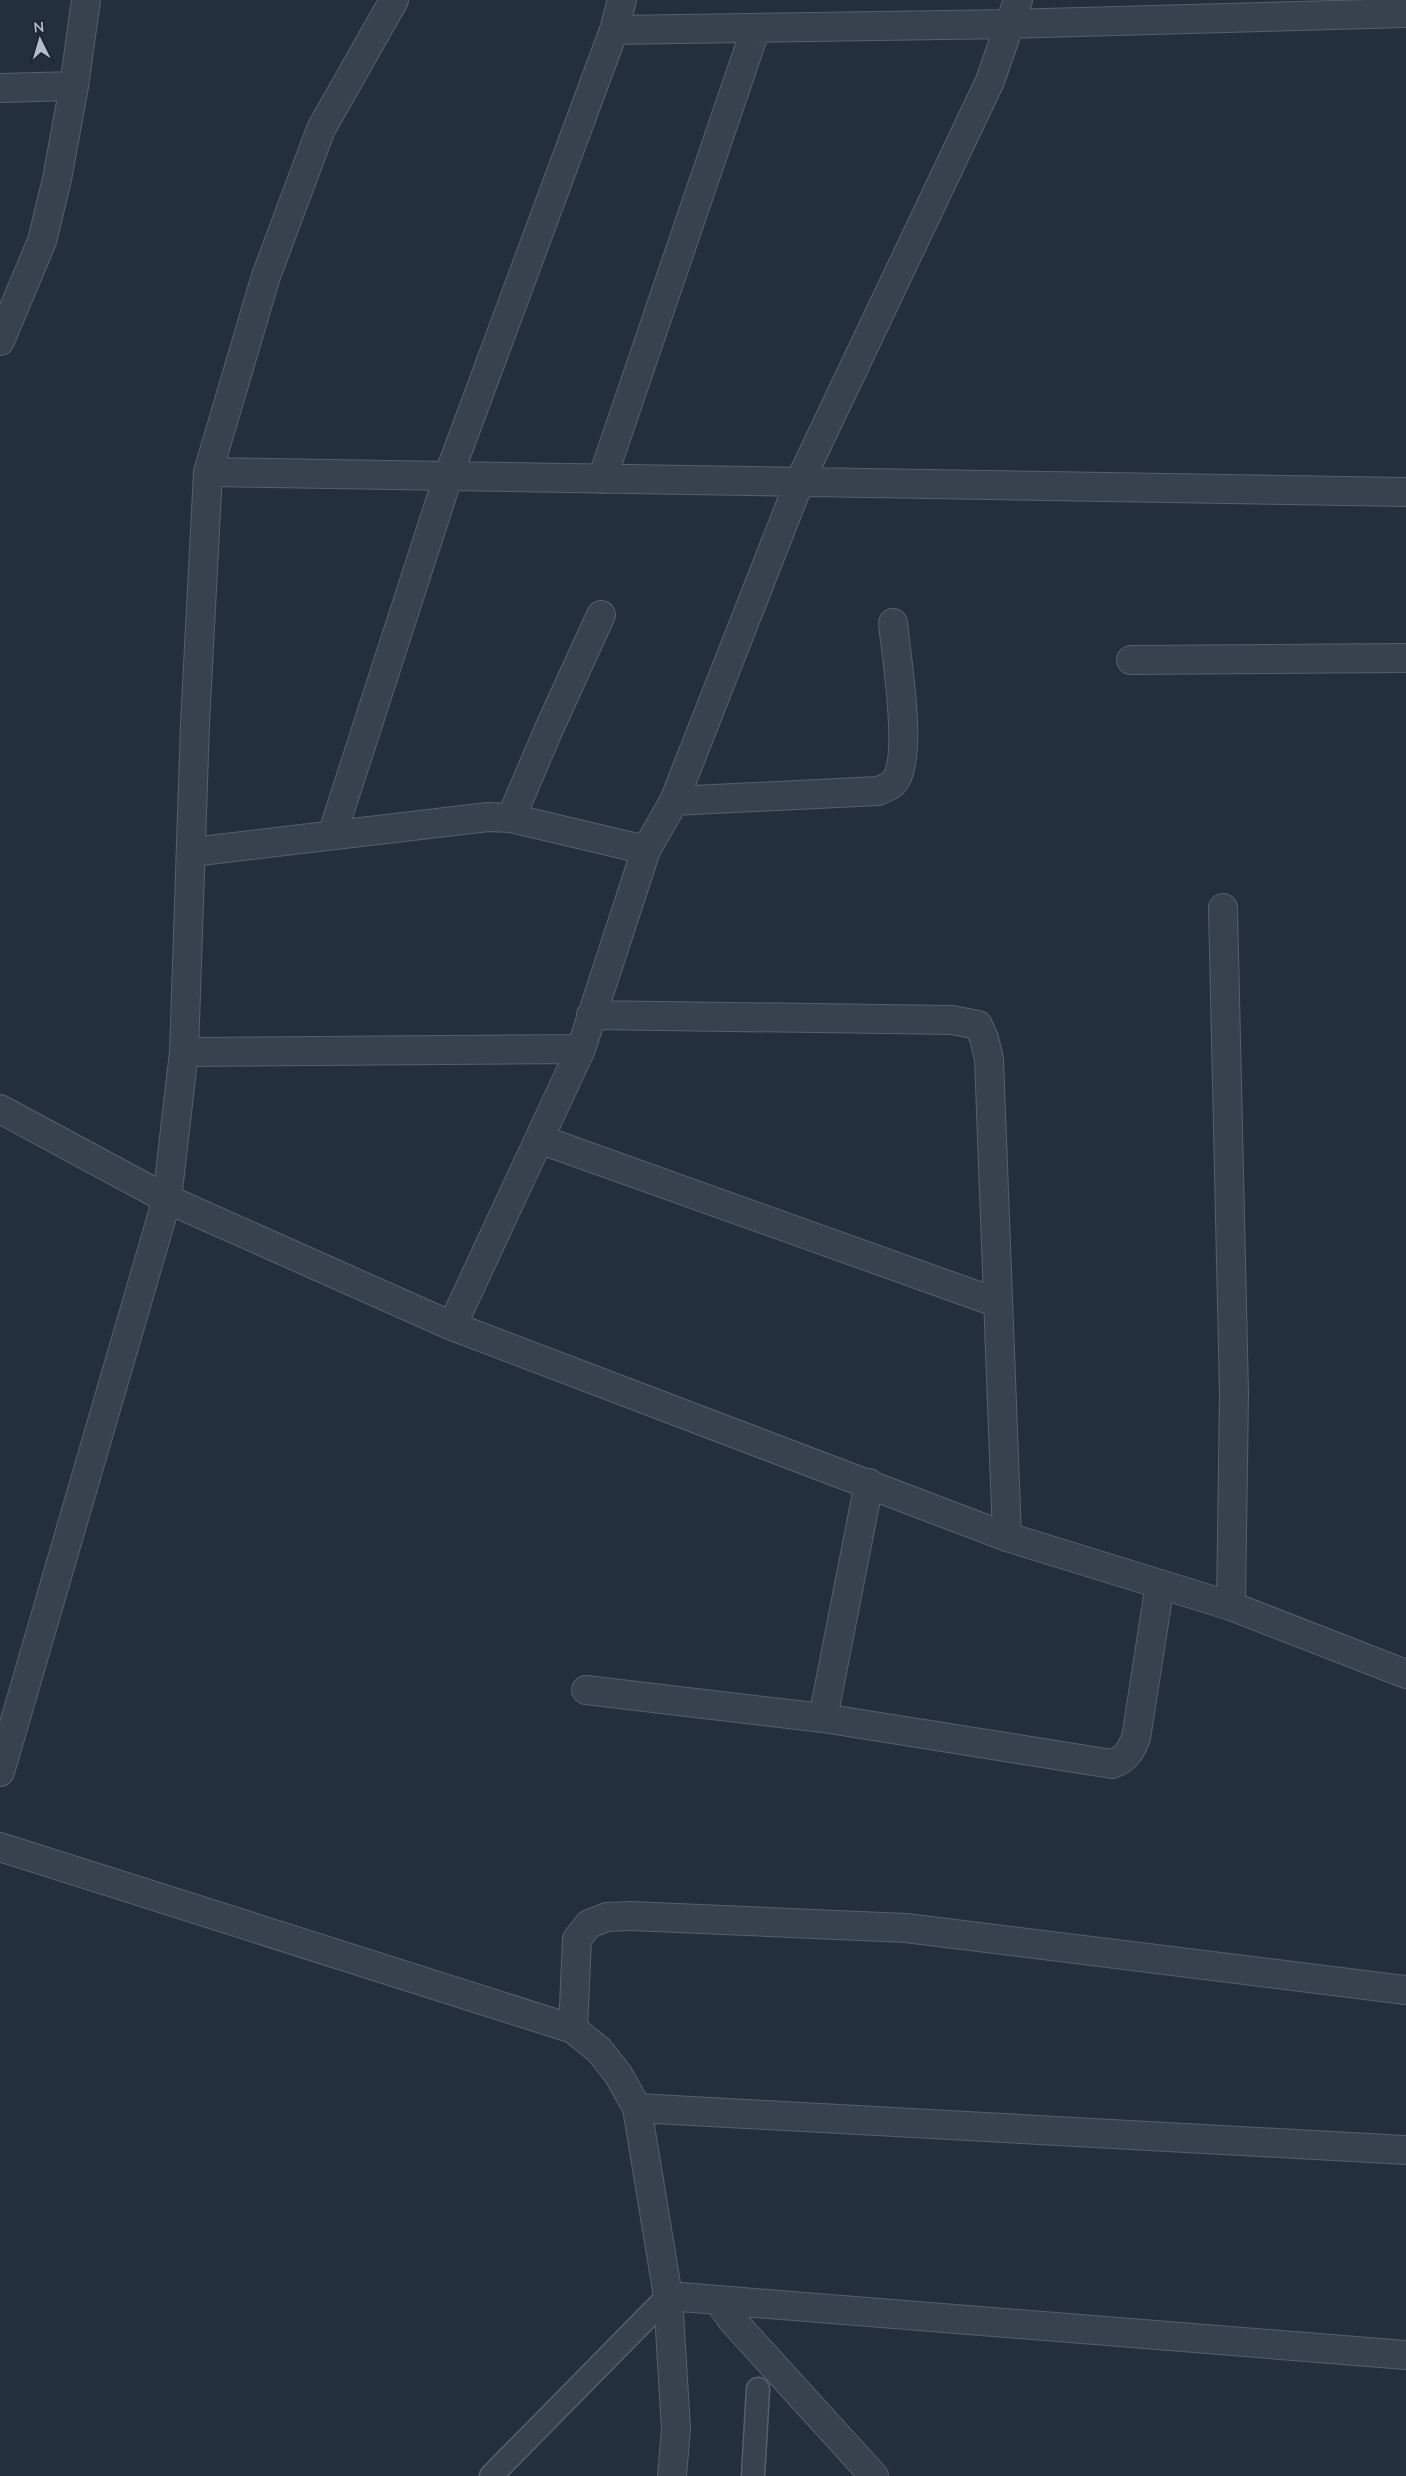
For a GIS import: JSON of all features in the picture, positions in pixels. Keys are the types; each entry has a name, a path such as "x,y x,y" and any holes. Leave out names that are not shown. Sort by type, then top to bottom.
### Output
{"street":[{"path":"0,341 42,241 57,179 74,86 86,0"},
{"path":"0,1772 167,1199 184,1052 195,724 208,472 266,276 321,129 394,0"},
{"path":"332,835 448,477 614,30 622,0"},
{"path":"614,30 756,28 1014,12 1406,13"},
{"path":"452,1326 581,1049 646,850 674,801 800,483 990,81 1014,12"},
{"path":"602,479 756,28"},
{"path":"0,88 74,86"},
{"path":"208,472 1406,492"},
{"path":"511,818 601,615"},
{"path":"674,801 878,791 894,783 902,768 904,731 893,623"},
{"path":"1131,660 1406,658"},
{"path":"192,852 488,817 511,818 646,850"},
{"path":"1223,908 1234,1393 1232,1606"},
{"path":"592,1015 952,1020 978,1025 984,1038 989,1059 1007,1537"},
{"path":"184,1052 581,1049"},
{"path":"0,1109 167,1199 452,1326 1007,1537 1232,1606 1406,1674"},
{"path":"539,1139 998,1303"},
{"path":"823,1718 869,1483"},
{"path":"586,1690 823,1718 1112,1764 1122,1760 1131,1752 1136,1738 1160,1584"},
{"path":"0,1847 573,2029 599,2050 618,2074 637,2108 668,2296 676,2429 672,2476"},
{"path":"573,2029 578,1939 589,1924 607,1917 631,1916 906,1928 1406,1990"},
{"path":"637,2108 1406,2150"},
{"path":"668,2296 1406,2355"},
{"path":"718,2300 732,2320 874,2476"}],"lane":[{"path":"491,2476 668,2296"},
{"path":"754,2476 758,2389"}]}
